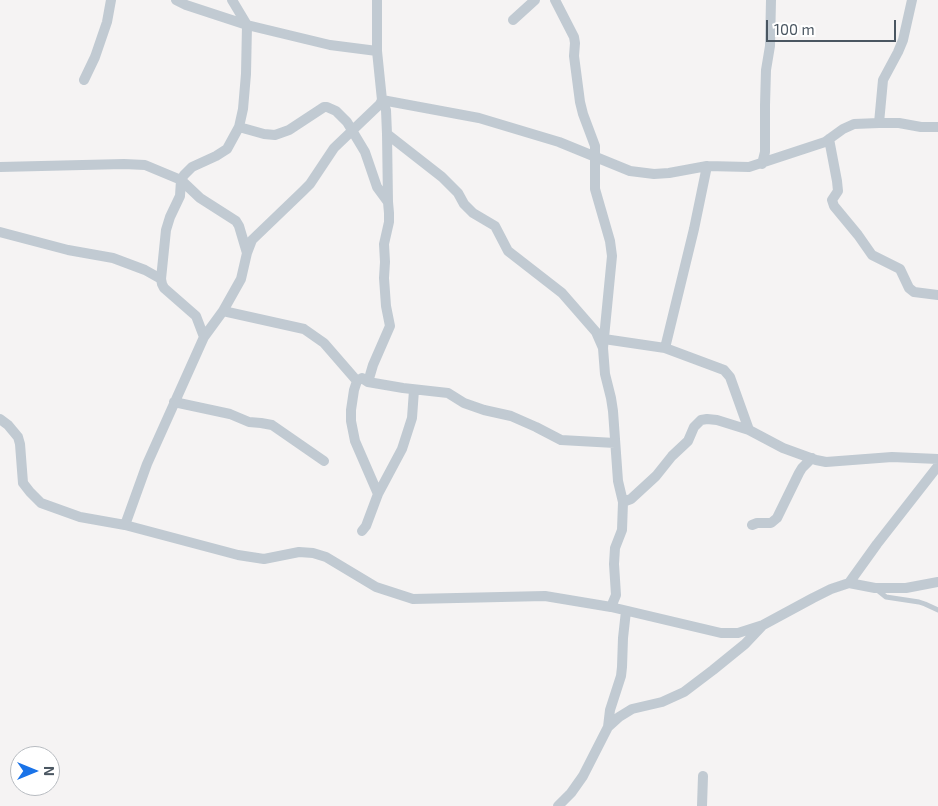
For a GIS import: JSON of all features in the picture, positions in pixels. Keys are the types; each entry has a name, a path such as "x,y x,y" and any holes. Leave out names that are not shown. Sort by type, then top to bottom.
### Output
{"street":[{"path":"84,80 95,57 107,22 111,0"},
{"path":"176,0 247,25 330,45 377,51"},
{"path":"204,337 196,316 164,288 161,279 166,230 180,196 181,180 192,167 227,149 239,127 243,109 246,74 247,25 232,0"},
{"path":"368,382 373,365 390,326 384,278 384,244 389,222 387,134 386,110 382,100 377,51 377,0"},
{"path":"513,20 535,0"},
{"path":"555,0 574,37 574,56 579,94 583,114 595,146 595,189 610,242 612,256 604,343 605,374 611,398 618,481 623,502 622,530 615,548 616,595 610,607"},
{"path":"762,164 765,152 764,105 766,70 770,46 771,0"},
{"path":"879,123 883,80 903,40 912,0"},
{"path":"382,100 480,118 559,142 630,171 654,174 707,166 749,167 762,164 826,142 848,126 879,123 938,127"},
{"path":"125,526 147,464 204,337 223,311 242,279 247,253 252,240 310,184 330,153 382,100"},
{"path":"239,127 264,134 275,134 289,130 324,107 336,111 345,119 365,152 377,187 388,202"},
{"path":"387,134 442,177 458,192 464,204 473,213 495,226 508,251 557,288 604,343 665,348 724,370 730,377 749,430"},
{"path":"829,139 838,182 838,191 832,200 834,206 872,255 900,269 909,288 914,292 938,295"},
{"path":"0,167 145,165 181,180 200,198 236,222 247,253"},
{"path":"665,348 707,166"},
{"path":"0,232 68,250 113,258 145,270 161,279"},
{"path":"223,311 304,329 324,343 357,381"},
{"path":"378,494 355,441 351,421 352,400 357,381 362,378 368,382 414,390 448,393 464,403 511,416 561,440 615,443"},
{"path":"362,531 366,526 378,494 402,449 412,418 414,390"},
{"path":"174,402 230,414 249,422 261,422 272,425 324,461"},
{"path":"0,419 8,425 18,438 23,482 41,503 80,517 125,526 238,556 264,559 299,552 313,553 326,557 376,587 413,598 545,596 610,607 722,633 738,633 763,625 812,598 849,583 875,588 906,588 938,582"},
{"path":"623,502 631,499 656,476 672,456 688,441 694,427 701,420 707,419 717,420 749,430 783,448 826,462 892,457 938,459"},
{"path":"752,525 771,523 777,518 799,473 812,458"},
{"path":"849,583 938,466"},
{"path":"558,806 583,776 608,727 610,710 621,676 626,611"},
{"path":"608,727 632,709 662,702 684,692 745,644 763,625"},
{"path":"702,806 703,776"}],"lane":[{"path":"875,588 886,597 925,604 938,610"}]}
